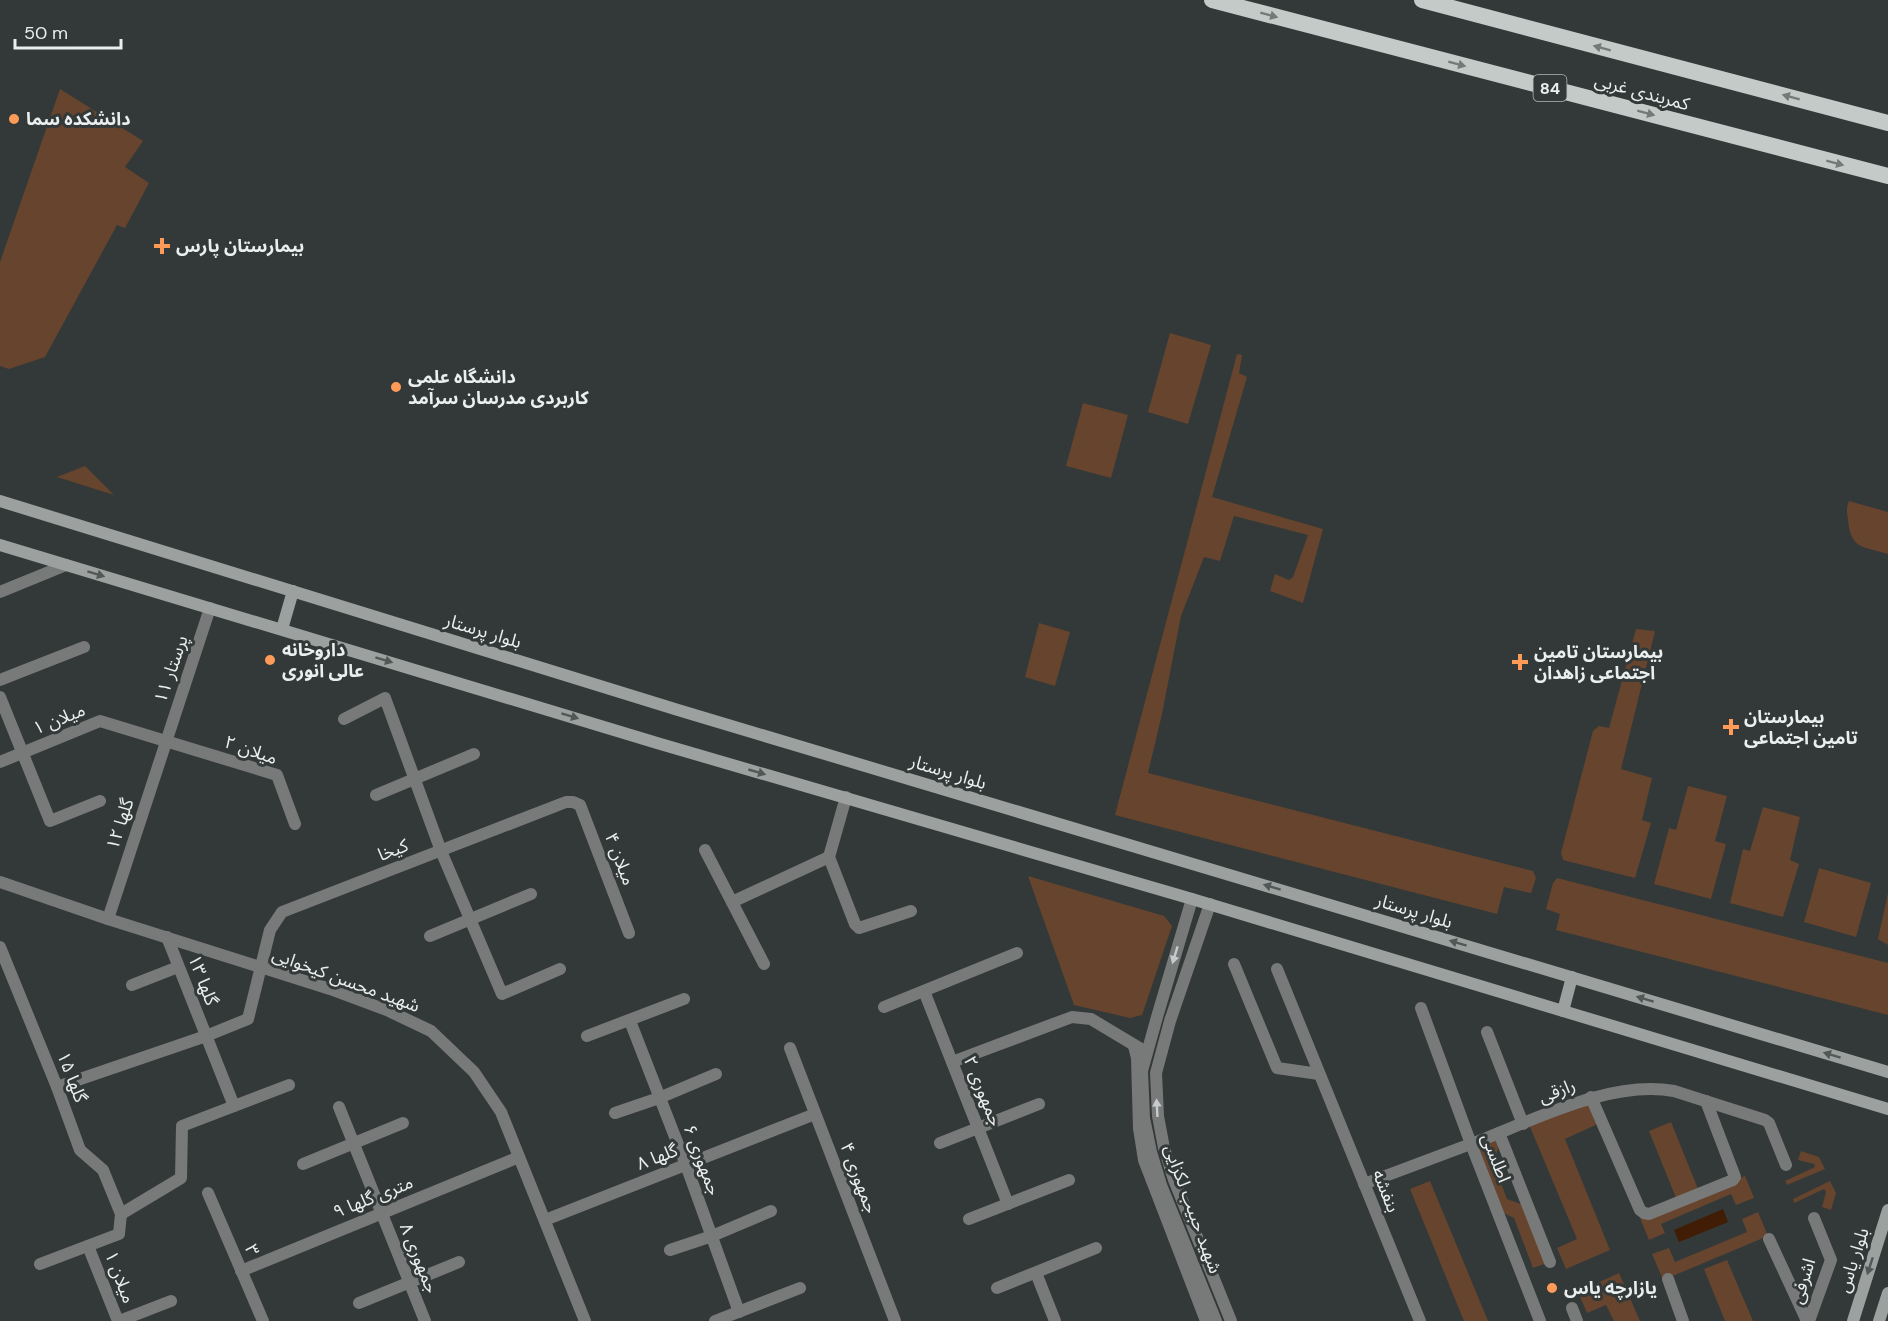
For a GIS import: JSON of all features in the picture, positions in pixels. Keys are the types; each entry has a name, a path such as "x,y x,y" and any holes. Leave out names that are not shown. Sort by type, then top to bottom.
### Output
{"highway":[{"name":"کمربندی غربی","path":"1212,0 1888,176"},
{"name":"کمربندی غربی","path":"1422,0 1888,123"}],"main road":[{"name":"بلوار پرستار","path":"0,501 678,710 1888,1072"},
{"path":"0,546 1210,904 1888,1108"},
{"path":"282,629 293,591"},
{"path":"1563,1011 1572,977"},
{"name":"بلوار یاس","path":"1852,1321 1888,1210"},
{"path":"1879,1321 1888,1293"}],"street":[{"path":"0,592 66,565"},
{"name":"پرستار ۱۱","path":"166,741 210,608"},
{"path":"0,680 84,647"},
{"path":"0,697 50,821 100,801"},
{"path":"344,719 385,698 441,851 502,994 560,969"},
{"name":"میلان ۱","path":"0,762 100,721 166,741"},
{"name":"میلان ۲","path":"166,741 277,775 295,824"},
{"name":"گلها ۱۲","path":"108,919 166,741"},
{"path":"375,795 474,754"},
{"path":"846,797 829,857 855,924 859,928 911,911"},
{"name":"کیخا","path":"206,1036 248,1019 270,930 282,912 566,802 573,802"},
{"name":"میلان ۴","path":"573,802 580,806 629,933"},
{"path":"705,850 764,964"},
{"path":"732,902 829,857"},
{"name":"شهید محسن کیخوایی","path":"0,882 389,1011 430,1032 474,1072 501,1112 585,1321"},
{"path":"430,936 531,894"},
{"name":"شهید حبیب لکزایی","path":"1192,899 1142,1071 1144,1118 1161,1185 1216,1321"},
{"name":"شهید حبیب لکزایی","path":"1210,904 1170,1021 1156,1073 1158,1116 1164,1148 1174,1180 1231,1321"},
{"name":"گلها ۱۳","path":"167,937 234,1106"},
{"name":"گلها ۱۵","path":"0,946 80,1150 103,1170 121,1214"},
{"path":"884,1007 1017,953"},
{"path":"1234,964 1277,1068 1319,1074"},
{"path":"132,985 178,966"},
{"name":"بنفشه","path":"1277,969 1419,1321"},
{"name":"جمهوری ۲","path":"924,991 1008,1204"},
{"path":"587,1036 684,999"},
{"name":"اطلسی","path":"1421,1008 1540,1321"},
{"path":"952,1062 1072,1017 1091,1019 1134,1046 1161,1055"},
{"name":"جمهوری ۶","path":"630,1021 740,1312"},
{"path":"1486,1032 1523,1124"},
{"path":"57,1087 206,1036"},
{"path":"1134,1046 1137,1058 1139,1128 1144,1160 1206,1321"},
{"name":"جمهوری ۴","path":"790,1048 895,1321"},
{"path":"615,1113 659,1098 716,1074"},
{"path":"40,1264 119,1234 121,1214 181,1178 182,1126 289,1085"},
{"name":"رازقی","path":"1364,1184 1591,1097 1631,1090 1665,1089 1765,1120 1769,1123 1786,1166"},
{"path":"1591,1097 1640,1210 1649,1214 1735,1177 1706,1101"},
{"path":"940,1143 1040,1104"},
{"name":"جمهوری ۸","path":"339,1107 425,1321"},
{"name":"گلها ۸","path":"545,1220 815,1114"},
{"path":"303,1164 403,1123"},
{"path":"1499,1133 1550,1262"},
{"name":"۹ متری گلها","path":"241,1271 519,1157"},
{"path":"969,1219 1069,1180"},
{"name":"۳","path":"208,1193 262,1321"},
{"path":"670,1250 712,1236 771,1211"},
{"name":"اشرفی","path":"1808,1321 1831,1260 1814,1218"},
{"path":"1769,1239 1808,1321"},
{"name":"میلان ۱","path":"88,1246 119,1321"},
{"path":"997,1288 1096,1248"},
{"path":"359,1303 459,1262"},
{"path":"1036,1273 1055,1321"},
{"path":"1668,1280 1683,1321"},
{"path":"715,1321 800,1288"},
{"path":"119,1321 171,1301"},
{"path":"1572,1308 1577,1321"}],"shaded area":[{"path":"60,89 143,141 125,167 149,183 125,228 117,225 45,357 9,369 0,366 0,262"},
{"path":"1170,333 1211,345 1188,424 1148,412"},
{"path":"1237,354 1242,355 1239,373 1247,377 1212,497 1323,529 1303,603 1270,591 1275,574 1289,580 1293,577 1308,535 1234,516 1220,561 1204,557 1181,616 1148,773 1533,871 1536,878 1531,893 1504,887 1497,914 1115,815"},
{"path":"1083,403 1128,415 1111,478 1066,466"},
{"path":"85,466 114,495 57,477"},
{"path":"1849,501 1888,512 1888,554 1865,548 1855,542 1848,520"},
{"path":"1039,623 1070,632 1055,686 1025,677"},
{"path":"1636,629 1655,631 1621,769 1652,778 1642,820 1651,823 1635,878 1563,860 1561,853 1593,731 1599,726 1609,728"},
{"path":"1688,786 1727,796 1715,841 1726,844 1711,899 1654,884 1669,828 1676,830"},
{"path":"1763,807 1800,817 1790,860 1799,864 1783,917 1730,903 1743,849 1750,851"},
{"path":"1819,868 1871,883 1856,937 1804,922"},
{"path":"1028,876 1164,916 1172,926 1142,1015 1130,1018 1074,1005"},
{"path":"1557,878 1888,963 1888,1015 1556,930 1560,914 1546,909 1553,883"},
{"path":"1888,893 1888,945 1878,939"},
{"path":"1591,1097 1602,1122 1565,1139 1610,1250 1566,1269 1557,1248 1577,1239 1528,1122"},
{"path":"1671,1122 1698,1189 1676,1198 1649,1131"},
{"path":"1502,1139 1493,1162 1507,1199 1529,1207 1550,1262 1533,1268 1514,1218 1497,1210 1471,1144"},
{"path":"1801,1151 1819,1157 1825,1169 1787,1185 1785,1181 1815,1167 1814,1164 1798,1160"},
{"path":"1745,1176 1754,1198 1736,1205 1731,1194 1661,1224 1665,1233 1649,1240 1640,1218"},
{"path":"1430,1181 1488,1321 1464,1321 1410,1189"},
{"path":"1830,1181 1836,1193 1831,1210 1822,1207 1826,1192 1824,1189 1794,1203 1793,1199"},
{"path":"1723,1209 1728,1222 1679,1242 1674,1230"},
{"path":"1758,1212 1768,1236 1663,1280 1652,1254 1669,1248 1675,1262 1747,1232 1742,1219"},
{"path":"1727,1260 1753,1321 1725,1321 1704,1269"},
{"path":"1619,1273 1640,1321 1614,1321 1606,1305 1587,1313 1578,1292"}],"place":[{"name":"دانشکده سما","path":"14,119"},
{"name":"بیمارستان پارس","path":"162,246"},
{"name":"دانشگاه علمی کاربردی مدرسان سرآمد","path":"396,387"},
{"name":"داروخانه عالی انوری","path":"270,660"},
{"name":"بیمارستان تامین اجتماعی زاهدان","path":"1520,662"},
{"name":"بیمارستان تامین اجتماعی","path":"1731,727"},
{"name":"یازارچه یاس","path":"1552,1288"}]}
